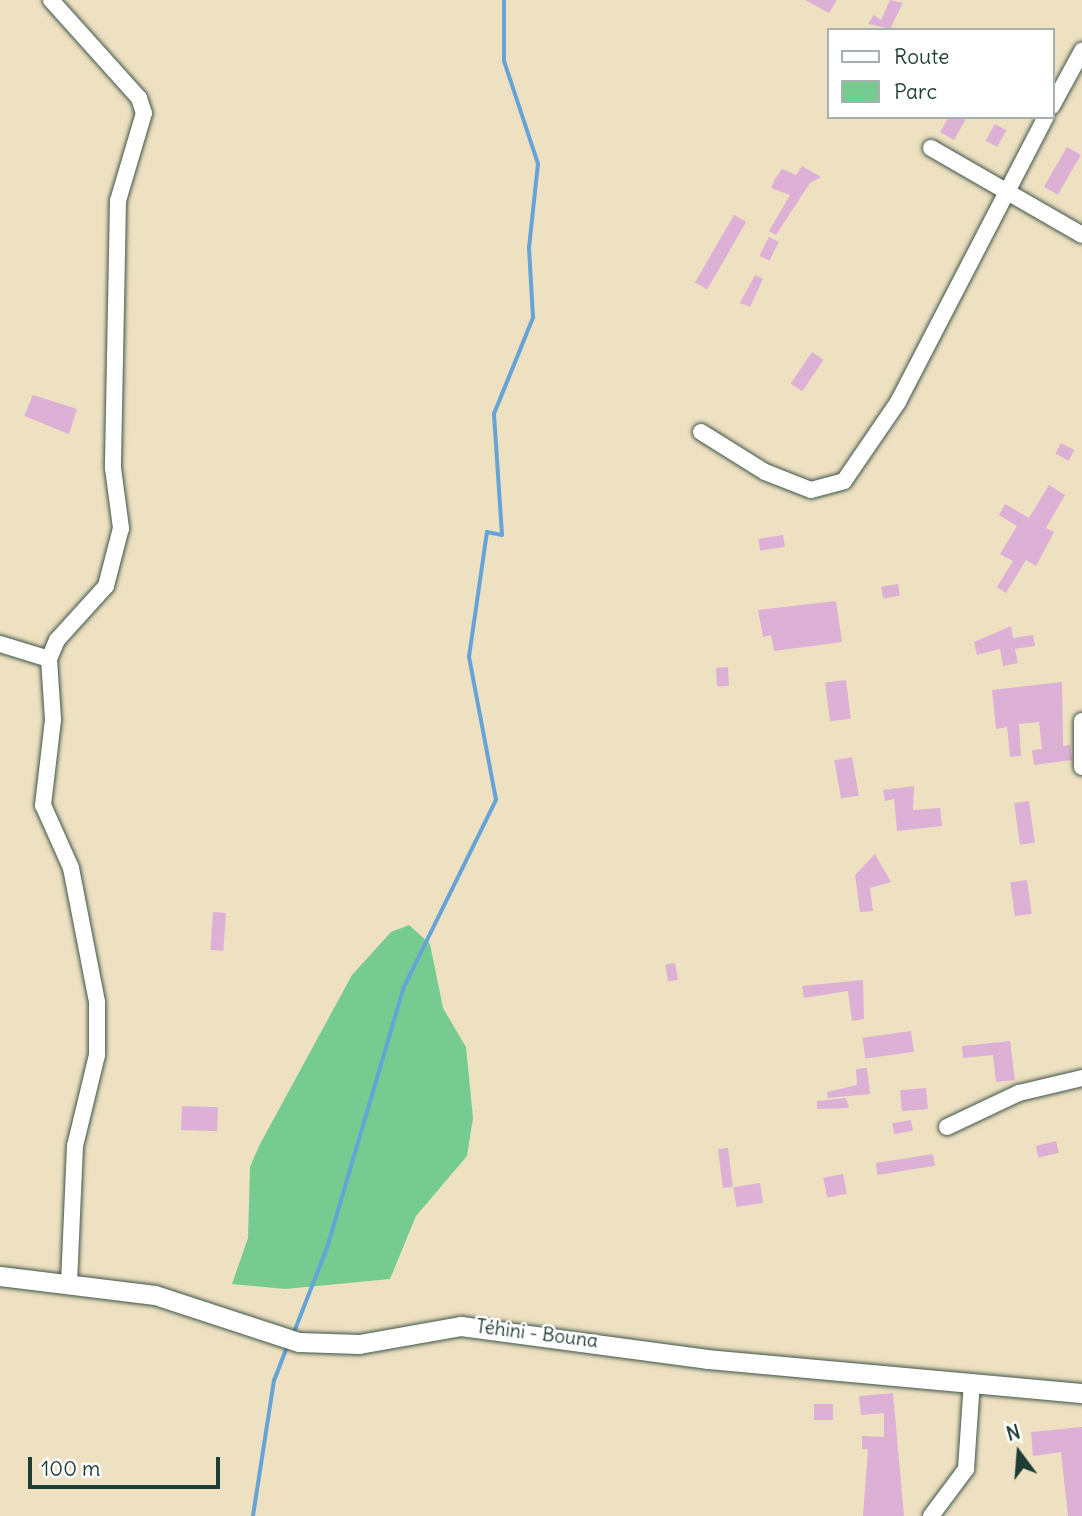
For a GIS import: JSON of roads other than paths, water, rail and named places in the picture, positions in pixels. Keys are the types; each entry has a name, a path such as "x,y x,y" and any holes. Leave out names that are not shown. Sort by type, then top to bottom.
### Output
{"street":[{"path":"51,0 139,98 144,113 123,167 118,201 113,468 121,528 106,586 57,640 49,659 53,719 43,805 71,867 97,1002 97,1055 75,1146 69,1283"},
{"path":"1054,103 1080,62"},
{"path":"701,432 765,472 811,490 844,481 898,402 1045,119"},
{"path":"931,148 1082,235"},
{"path":"0,643 49,659"},
{"path":"1082,722 1082,767"},
{"path":"947,1127 1019,1093 1082,1078"},
{"name":"Téhini - Bouna","path":"0,1276 155,1295 299,1342 359,1344 461,1326 707,1359 1082,1393"},
{"path":"931,1516 966,1469 972,1382"}],"waterway":[{"path":"293,1335 327,1248 403,989 496,800 469,657 487,532 502,535 494,414 533,318 529,248 538,164 504,61 504,0"},
{"path":"253,1516 274,1381 288,1345"}]}
